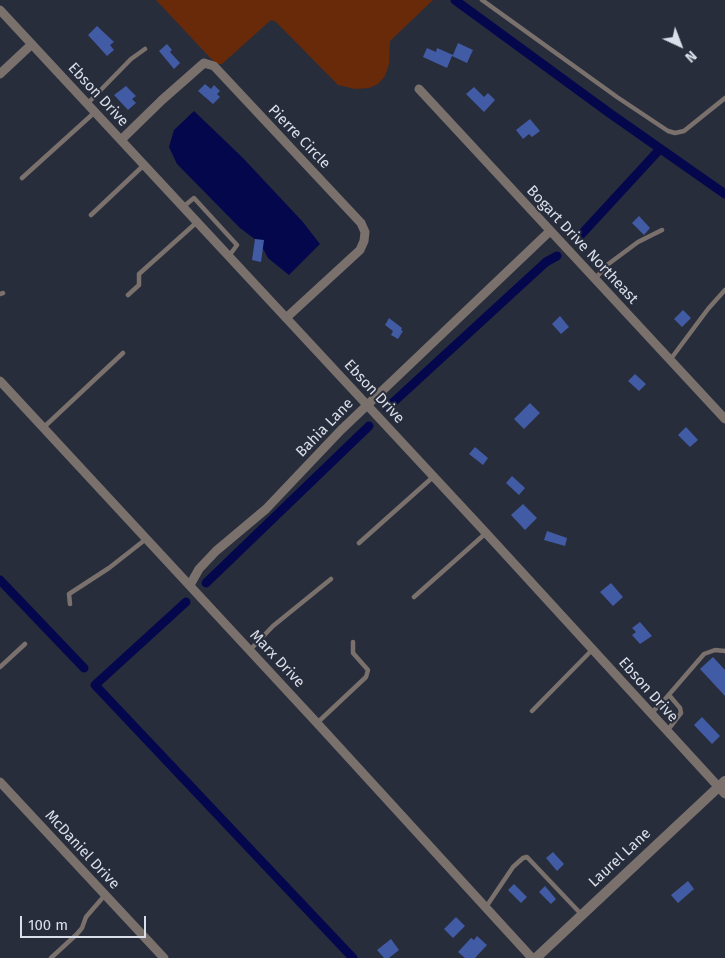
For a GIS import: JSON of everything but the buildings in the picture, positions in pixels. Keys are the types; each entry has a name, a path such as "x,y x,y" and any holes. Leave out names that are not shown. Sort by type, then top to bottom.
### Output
{"street":[{"name":"Ebson Drive","path":"0,10 486,533 667,731 723,787"},
{"path":"0,74 32,44"},
{"name":"Pierre Circle","path":"121,140 204,63 214,66 257,114 350,210 362,223 365,232 364,242 360,250 286,318"},
{"name":"Bogart Drive Northeast","path":"419,89 725,419"},
{"name":"Bahia Lane","path":"190,585 212,555 266,509 367,405 550,231"},
{"name":"Marx Drive","path":"1,383 534,958"},
{"name":"McDaniel Drive","path":"0,782 164,958"},
{"name":"Laurel Lane","path":"534,958 723,787"}],"lane":[{"path":"482,0 617,97 668,131 676,133 684,131 725,98"},
{"path":"87,104 131,59 144,49"},
{"path":"22,178 95,112"},
{"path":"91,215 144,165"},
{"path":"183,207 194,198 237,246 229,257"},
{"path":"128,295 139,285 139,274 197,222"},
{"path":"595,279 607,265 638,242 662,230"},
{"path":"670,360 708,309 725,290"},
{"path":"43,428 123,354"},
{"path":"359,543 433,476"},
{"path":"414,597 486,533"},
{"path":"70,604 69,594 109,568 146,539"},
{"path":"250,650 274,626 330,579"},
{"path":"317,723 366,677 368,670 353,653 353,642"},
{"path":"0,667 25,644"},
{"path":"532,711 592,650"},
{"path":"651,713 704,654 715,650 725,651"},
{"path":"667,731 681,713 680,708 669,695"},
{"path":"486,907 514,867 523,858 527,857 582,915"},
{"path":"51,958 77,934 82,928 86,917 105,895"}],"shaded area":[{"path":"156,0 433,0 390,41 389,64 385,76 378,84 369,88 355,89 338,85 276,22 271,20 222,64 216,64"},
{"path":"194,111 242,157 302,221 320,244 289,275 268,258 260,243 240,228 177,164 169,147 174,130"}],"waterway":[{"path":"455,0 608,112 725,194"},
{"path":"578,238 660,149"},
{"path":"387,408 546,262 557,256"},
{"path":"206,583 369,426"},
{"path":"0,580 84,668"},
{"path":"186,602 95,685 353,958"}]}
